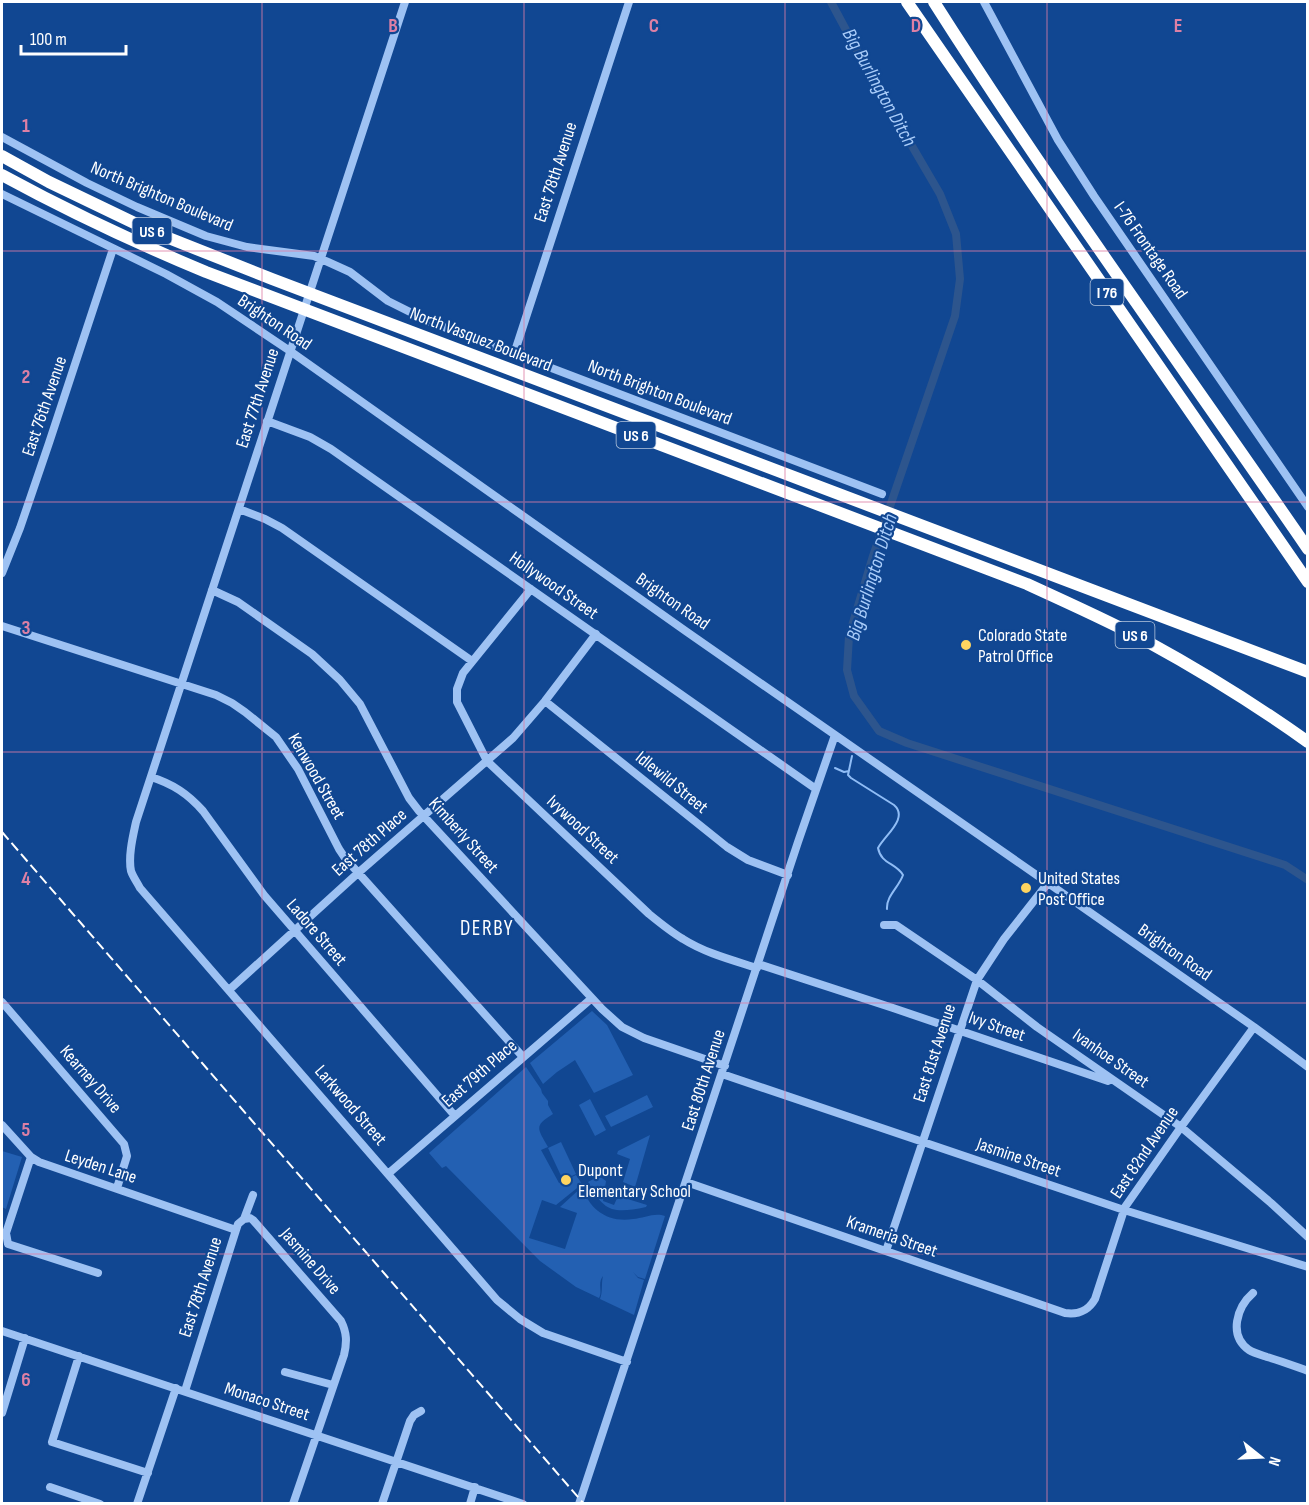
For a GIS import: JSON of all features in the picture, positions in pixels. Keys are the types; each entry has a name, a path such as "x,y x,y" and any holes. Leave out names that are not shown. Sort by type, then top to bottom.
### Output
{"highway":[{"name":"I 76","path":"907,2 1308,582"},
{"name":"I 76","path":"934,2 1027,143 1308,549"},
{"name":"North Vasquez Boulevard","path":"2,156 75,195 151,231 956,538"},
{"name":"North Vasquez Boulevard","path":"2,175 115,233 206,272 949,554"},
{"path":"949,554 956,538"},
{"name":"US 6","path":"956,538 1308,672"},
{"name":"US 6","path":"949,554 1028,584 1146,641 1214,680 1308,742"}],"street":[{"name":"East 77th Avenue","path":"142,805 405,2"},
{"name":"East 78th Avenue","path":"514,354 629,2"},
{"name":"I-76 Frontage Road","path":"984,2 1058,140 1088,187 1308,507"},
{"name":"North Brighton Boulevard","path":"2,137 87,183 206,236 247,247 321,259 350,272 388,301 415,316 882,494"},
{"name":"Brighton Road","path":"2,194 205,295 290,351 1308,1067"},
{"name":"East 76th Avenue","path":"2,573 42,464 113,249"},
{"name":"Hollywood Street","path":"267,421 310,437 331,449 816,789"},
{"path":"238,509 282,528 472,661 531,589"},
{"name":"Kimberly Street","path":"212,590 238,602 312,654 340,680 360,704 409,798 423,816 615,1021 630,1031 723,1070"},
{"name":"Kenwood Street","path":"2,626 205,692 232,703 267,729 276,737 298,769 339,849 523,1057"},
{"name":"East 78th Place","path":"229,990 358,873 513,738 545,701 596,634"},
{"name":"Ivywood Street","path":"472,661 460,678 456,695 459,707 487,761 640,906 669,930 703,950 758,966"},
{"name":"Idlewild Street","path":"545,701 727,847 748,860 788,874"},
{"name":"East 80th Avenue","path":"579,1503 835,735"},
{"name":"Ladore Street","path":"151,777 178,788 203,811 264,895 455,1116"},
{"name":"Larkwood Street","path":"142,805 132,842 131,866 134,879 497,1300 520,1319 549,1335 627,1362"},
{"name":"East 81st Avenue","path":"886,1251 977,980 1004,939 1048,883"},
{"name":"Ivanhoe Street","path":"884,925 896,925 977,980 1037,1027 1181,1127 1272,1203 1308,1237"},
{"name":"Ivy Street","path":"758,966 959,1030 1122,1086"},
{"name":"East 79th Place","path":"389,1173 592,998"},
{"name":"Kearney Drive","path":"2,1002 124,1144 127,1156 117,1188"},
{"name":"East 82nd Avenue","path":"1087,1309 1095,1299 1124,1210 1254,1027"},
{"name":"Jasmine Street","path":"723,1070 923,1142 1124,1210 1308,1267"},
{"name":"Leyden Lane","path":"2,1125 31,1157 39,1162 236,1230"},
{"path":"31,1157 6,1233 8,1244 98,1273"},
{"name":"Krameria Street","path":"686,1182 1065,1313 1078,1313 1087,1309"},
{"name":"East 78th Avenue","path":"137,1503 180,1390 238,1224 244,1218 253,1195"},
{"name":"Jasmine Drive","path":"244,1218 254,1220 341,1321 346,1341 344,1355 333,1385"},
{"path":"1253,1293 1242,1305 1237,1316 1237,1329 1243,1343 1251,1351 1308,1371"},
{"name":"Monaco Street","path":"2,1331 523,1503"},
{"path":"2,1413 25,1338"},
{"path":"79,1356 52,1442 148,1473"},
{"path":"285,1372 333,1385 293,1503"},
{"path":"382,1503 410,1421 421,1411"},
{"path":"50,1487 100,1503"},
{"path":"470,1503 475,1488"}],"shaded area":[{"path":"592,1011 607,1025 633,1075 594,1093 575,1060 543,1084 530,1063"},
{"path":"526,1067 548,1101 553,1114 542,1122 539,1128 548,1147 541,1150 559,1183 576,1175 582,1184 556,1205 542,1200 529,1238 565,1249 577,1213 560,1207 583,1186 590,1202 608,1217 624,1220 653,1215 665,1216 645,1279 633,1272 638,1278 644,1280 634,1315 600,1299 603,1276 600,1282 599,1298 576,1287 540,1261 446,1166 442,1168 429,1153"},
{"path":"647,1095 653,1107 611,1127 605,1116"},
{"path":"590,1099 606,1130 595,1136 579,1105"},
{"path":"650,1135 635,1187 623,1182 630,1159 617,1154 618,1151"},
{"path":"561,1142 576,1174 563,1180 548,1148"},
{"path":"2,1151 22,1157 6,1209 2,1207"},
{"path":"599,1176 606,1181 603,1201 614,1205 618,1196 647,1205 646,1207 617,1210 605,1205 599,1200 588,1182"}],"waterway":[{"name":"Big Burlington Ditch","path":"831,2 940,194 956,234 960,279 955,316 873,556 849,636 847,670 854,696 879,731 907,743 1285,865 1308,880"},
{"path":"852,756 848,775 894,805 898,810 897,821 878,848 882,857 903,875 887,904 887,909"},
{"path":"835,768 844,772 849,771"}],"railway":[{"path":"2,832 584,1504"}],"place":[{"name":"Colorado State Patrol Office","path":"966,645"},
{"name":"United States Post Office","path":"1026,888"},
{"name":"Dupont Elementary School","path":"566,1180"}],"district":[{"name":"DERBY","path":"487,928"}]}
